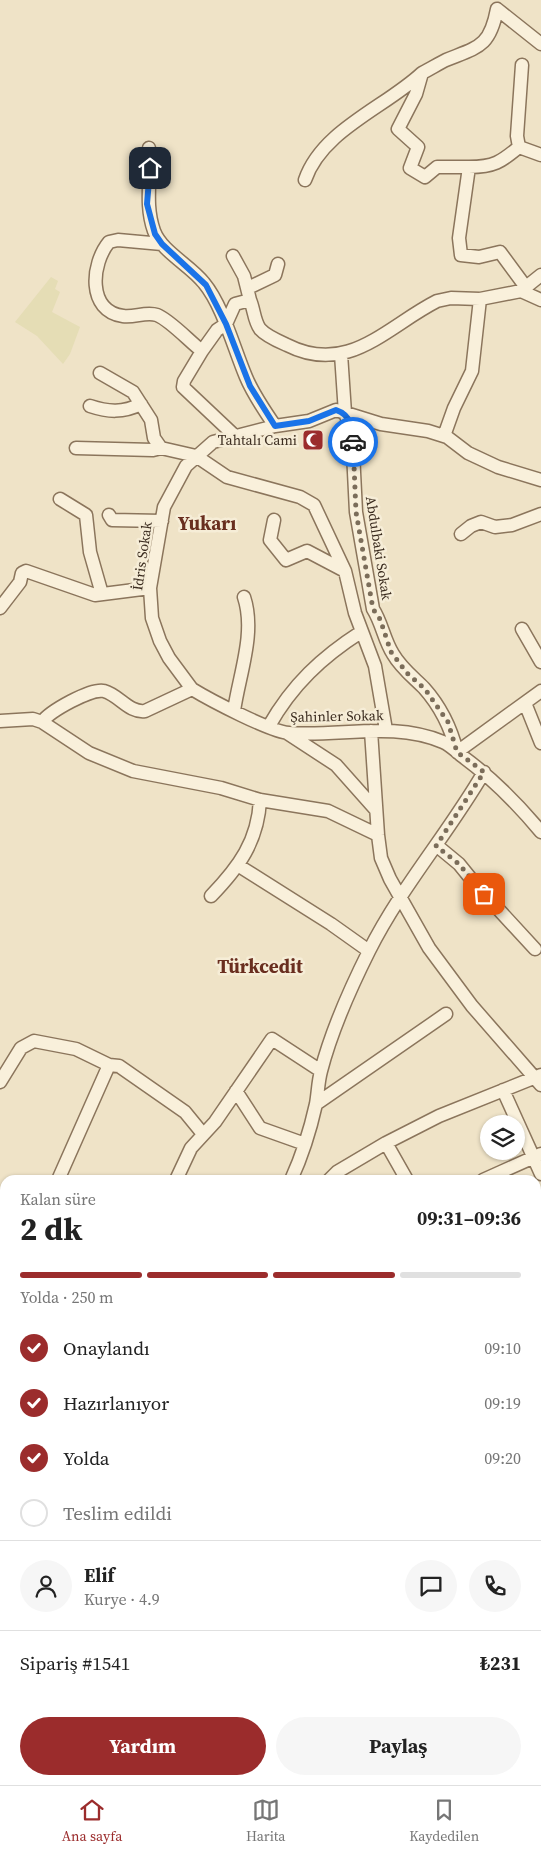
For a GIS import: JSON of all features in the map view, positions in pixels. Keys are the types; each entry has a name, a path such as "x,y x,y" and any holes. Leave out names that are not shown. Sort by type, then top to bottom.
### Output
{"street":[{"path":"497,4 541,44"},
{"path":"305,180 310,163 373,107 408,86 422,73 446,60 479,47 494,24 497,4"},
{"path":"519,147 517,136 522,65"},
{"path":"422,73 410,108 398,129 418,148 410,168 425,177 436,167 487,167 504,160 519,147"},
{"path":"519,147 541,155"},
{"path":"149,148 150,168 147,204 155,234 162,244 206,285 226,324 250,386 275,426"},
{"path":"469,167 459,238 461,255 479,257 500,252 523,288 541,300"},
{"path":"162,244 118,240 109,242 98,268 96,293 102,305 118,315 157,315 202,351"},
{"path":"233,256 249,294 259,328 268,335 297,350 316,354 341,354 379,337 437,301 451,298 480,300 523,288 541,275"},
{"path":"236,437 182,387 202,351 217,330 226,324 235,304 275,275 278,264"},
{"path":"444,436 454,408 472,371 480,300"},
{"name":"Abdulbaki Sokak","path":"341,354 345,413 352,432 356,512 373,609 380,619 391,652 407,673 425,689 448,722 457,752"},
{"path":"100,373 128,388 151,420 154,438 161,448"},
{"path":"90,406 108,411 128,410 141,404"},
{"name":"İdris Sokak","path":"192,689 169,658 160,641 152,618 150,588 157,558 164,507 180,477 196,456 213,442 275,426 309,421 336,410 345,413"},
{"path":"345,413 381,424 428,431 444,436 468,453 498,467 541,480"},
{"path":"76,448 153,450 161,448 196,456 227,477 300,497 314,505 345,571 355,614 375,666 386,730"},
{"path":"60,499 86,514 90,552 102,594"},
{"path":"461,534 471,526 481,522 495,527 512,525 541,514"},
{"path":"109,515 112,520 162,521"},
{"path":"274,520 270,540 286,560 307,551 345,571"},
{"path":"0,608 20,582 22,573 26,571 85,592 102,594 150,588"},
{"path":"234,711 247,640 247,613 244,597"},
{"path":"355,614 373,609"},
{"path":"522,629 541,662"},
{"path":"269,726 279,708 300,681 329,654 361,632"},
{"path":"42,722 61,707 99,691 104,691 142,712 192,689"},
{"name":"Şahinler Sokak","path":"192,689 234,711 287,733 386,730 435,739 446,743 484,772 514,800 541,832"},
{"path":"457,752 541,691"},
{"path":"524,703 541,744"},
{"path":"0,720 34,719 42,722 89,753 133,771 221,788 260,800 328,811 378,835"},
{"path":"335,1175 386,1143 439,1116 502,1090 539,1079 472,1006 429,948 381,858 371,731"},
{"path":"287,733 336,765 376,810"},
{"path":"293,1175 305,1144 316,1104 321,1071 337,1026 369,951 400,896 436,846 484,772"},
{"path":"211,896 239,866 259,823 260,800"},
{"path":"436,846 459,864 535,949"},
{"path":"239,866 331,924 369,951"},
{"path":"316,1104 446,1014"},
{"path":"178,1175 190,1148 215,1122 272,1039 321,1071"},
{"path":"0,1082 21,1048 34,1041 76,1049 109,1065 119,1066 185,1112 203,1134"},
{"path":"60,1175 109,1065"},
{"path":"502,1090 537,1156 541,1174"},
{"path":"236,1091 260,1128 305,1144"},
{"path":"386,1143 404,1175"},
{"path":"494,1175 537,1156"}],"shaded area":[{"path":"51,277 58,281 55,289 60,292 52,312 80,327 70,354 63,364 37,336 15,322"}],"way so far":[{"path":"353,442 356,512 373,609 380,619 391,652 407,673 425,689 448,722 452,730 457,752 484,772 436,846 459,864 484,894"}],"place":[{"name":"Tahtalı Cami","path":"313,440"}],"district":[{"name":"Yukarı","path":"207,523"},
{"name":"Türkcedit","path":"260,966"}],"route":[{"path":"150,168 147,204 155,234 162,244 193,270 206,285 226,324 250,386 275,426 309,421 336,410 345,413 352,432 353,442"}]}
